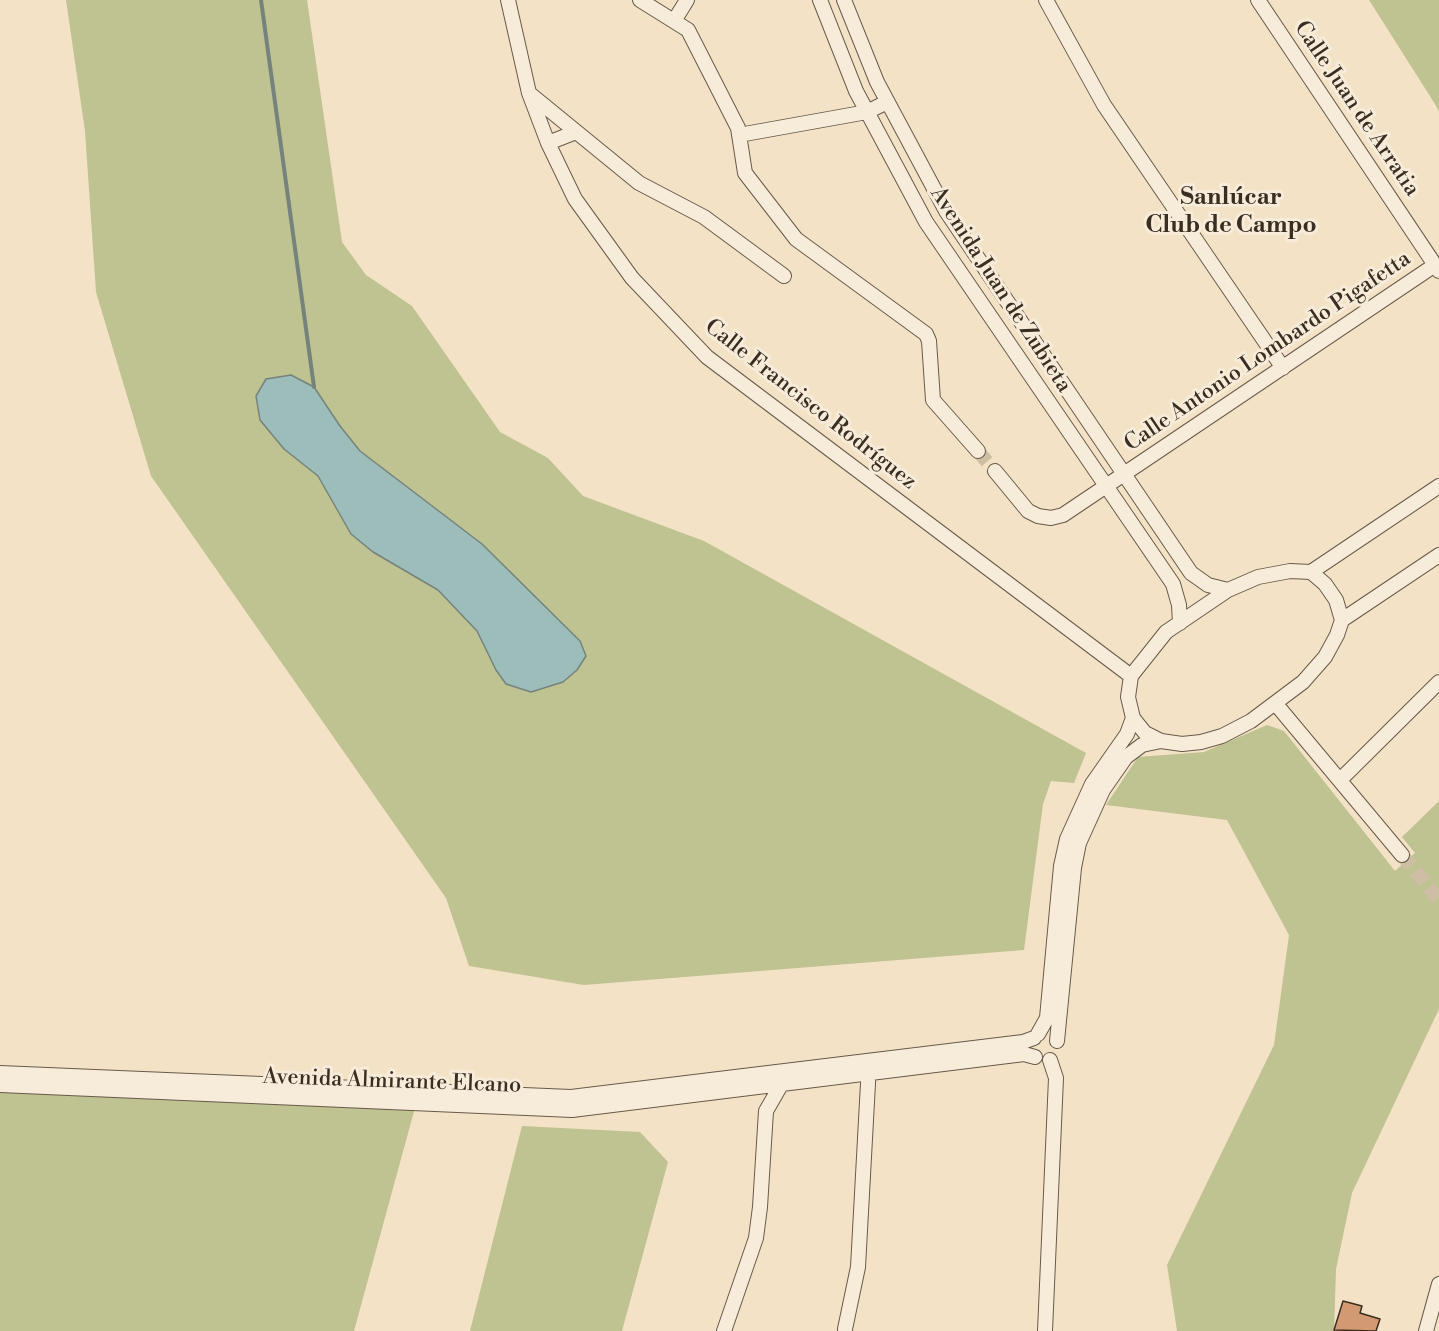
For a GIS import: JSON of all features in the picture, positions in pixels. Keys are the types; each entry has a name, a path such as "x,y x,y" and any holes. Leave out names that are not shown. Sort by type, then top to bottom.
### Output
{"street":[{"name":"Calle Francisco Rodríguez","path":"507,0 529,93 548,143 576,199 632,278 707,357 1131,676"},
{"path":"640,0 688,30 738,128 745,173 796,239 926,334 929,341 933,400 978,451"},
{"path":"674,21 687,0"},
{"name":"Avenida Juan de Zubieta","path":"820,0 856,91 926,222 1173,584 1179,605 1180,623"},
{"name":"Avenida Juan de Zubieta","path":"844,0 876,82 945,211 1191,573 1208,585 1228,590"},
{"path":"1046,0 1104,105 1282,368"},
{"name":"Calle Juan de Arratia","path":"1258,0 1437,268"},
{"path":"529,93 639,183 704,217 784,276"},
{"path":"739,135 867,112 887,102"},
{"path":"548,143 576,132"},
{"name":"Calle Antonio Lombardo Pigafetta","path":"1125,474 1282,368 1437,268"},
{"path":"995,471 1028,511 1051,518 1063,515 1125,474"},
{"path":"1311,572 1336,600 1342,620 1325,657 1303,682 1251,721 1222,736 1202,742 1182,744 1161,741 1145,733 1133,718 1128,697 1131,676 1166,633 1228,590 1258,577 1290,571 1311,572 1439,486"},
{"path":"1342,620 1439,555"},
{"path":"1340,780 1439,682"},
{"path":"1275,704 1402,855"},
{"path":"1133,718 1127,734 1092,784 1067,839 1061,866 1047,1018 1030,1048 1035,1057 1044,1061 1050,1060 1057,1052 1074,868 1079,843 1103,790 1125,757 1142,745 1161,741"},
{"path":"1036,1036 1049,1034 1057,1041"},
{"name":"Avenida Almirante Elcano","path":"870,1067 1023,1042 1036,1036"},
{"name":"Avenida Almirante Elcano","path":"0,1073 571,1097 780,1078 870,1067 1024,1054 1035,1057"},
{"path":"1045,1331 1056,1078 1050,1060"},
{"path":"845,1329 858,1267 870,1067"},
{"path":"724,1331 756,1238 766,1111 780,1078"},
{"name":"Avenida Almirante Elcano","path":"0,1085 572,1110 780,1078"},
{"path":"1426,1331 1439,1284"}],"green space":[{"path":"66,0 307,0 342,242 366,275 412,306 500,432 548,458 583,496 704,541 1086,753 1074,783 1051,781 1043,804 1024,950 584,985 469,966 446,898 151,476 96,292 85,131"},
{"path":"1369,0 1439,0 1439,112 1435,104"},
{"path":"1267,725 1284,731 1395,871 1415,853 1402,837 1439,801 1439,1009 1352,1193 1336,1269 1334,1331 1177,1331 1167,1265 1274,1045 1289,935 1227,820 1106,805 1138,757 1204,752"},
{"path":"0,1086 416,1104 354,1331 0,1331"},
{"path":"522,1126 640,1132 668,1162 622,1331 470,1331"}],"water":[{"path":"291,375 314,387 360,451 482,544 580,641 586,656 577,670 563,682 531,692 506,684 496,670 477,631 438,590 373,552 351,534 318,476 284,449 260,420 256,396 266,379"}],"building":[{"path":"1343,1301 1362,1306 1360,1313 1380,1319 1376,1331 1334,1330"}],"waterway":[{"path":"261,0 314,387"}],"tunnel":[{"path":"978,451 995,471"},
{"path":"1402,855 1439,900"}],"district":[{"name":"Sanlúcar Club de Campo","path":"1231,212"}]}
